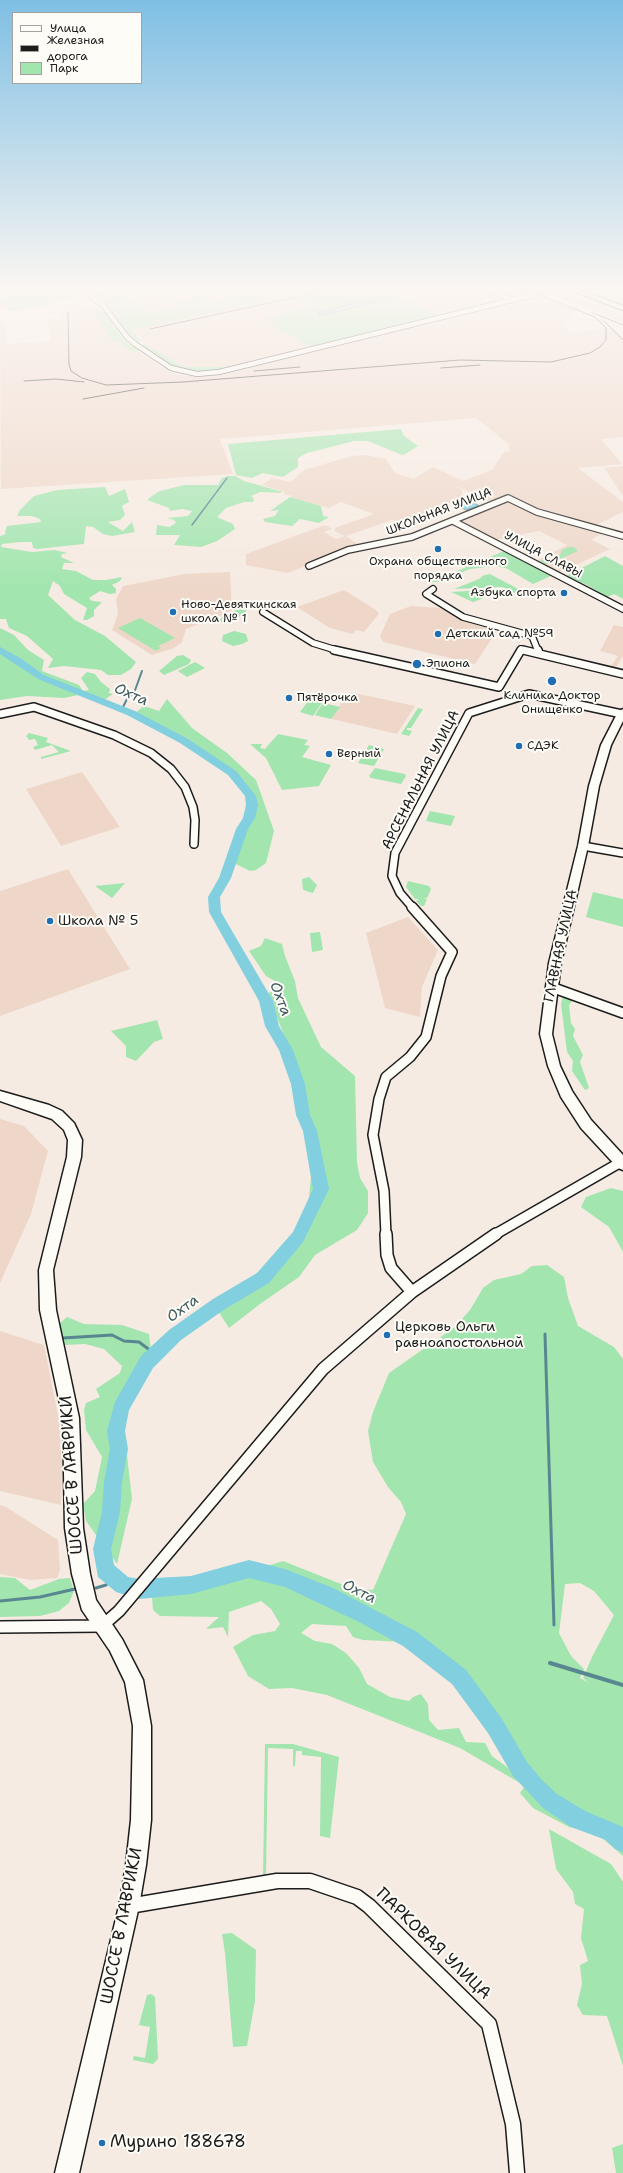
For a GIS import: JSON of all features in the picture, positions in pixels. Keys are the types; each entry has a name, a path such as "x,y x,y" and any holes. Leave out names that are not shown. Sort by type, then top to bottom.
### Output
{"main road":[{"name":"ГЛАВНАЯ УЛИЦА","path":"622,713 606,745 598,772 583,846 551,986 546,1034 554,1066 566,1093 586,1124 622,1163"},
{"name":"ШОССЕ В ЛАВРИКИ","path":"0,1096 44,1109 57,1115 69,1127 75,1140 74,1157 46,1270 46,1292 51,1328 71,1418 74,1528 80,1574 87,1599 102,1626 118,1650 134,1680 142,1726 143,1763 141,1820 136,1865 129,1906 67,2173"}],"street":[{"name":"ШКОЛЬНАЯ УЛИЦА","path":"309,566 348,550 395,542 453,521 508,498 537,512 568,519 623,536"},
{"name":"УЛИЦА СЛАВЫ","path":"453,521 623,609"},
{"path":"433,589 426,594 463,617 532,636 539,653"},
{"path":"263,612 313,643 323,647 499,687 521,649 623,674"},
{"name":"АРСЕНАЛЬНАЯ УЛИЦА","path":"412,1292 397,1277 391,1268 387,1255 384,1191 373,1135 379,1099 386,1077 410,1057 426,1037 441,976 452,952 400,893 392,876 394,857 469,713 530,694 622,713"},
{"path":"0,714 26,707 34,707 114,735 151,752 171,769 185,787 193,806 195,820 194,844"},
{"path":"583,846 623,853"},
{"path":"551,986 623,1013"},
{"path":"0,1627 50,1628 102,1626 119,1610 163,1559 323,1369 412,1292 498,1232 622,1163"},
{"name":"ПАРКОВАЯ УЛИЦА","path":"129,1906 278,1881 310,1881 357,1896 489,2024 513,2124 517,2173"}],"shaded area":[{"path":"0,388 623,388 623,437 601,439 622,464 578,468 623,502 623,512 594,526 566,517 546,514 506,495 490,502 454,485 462,490 462,498 447,504 449,506 402,523 392,520 346,536 359,545 288,573 246,565 246,554 325,525 332,529 324,532 336,539 345,536 334,531 335,528 374,514 341,502 329,508 290,497 292,496 284,494 285,492 262,485 272,478 291,482 304,470 352,456 365,455 386,459 395,473 414,479 433,467 463,481 492,470 504,452 510,452 508,447 510,445 476,418 220,439 233,474 1,489"},
{"path":"623,466 623,496 604,468"},
{"path":"503,502 512,502 602,533 592,540 610,549 559,573 536,561 567,545 539,531 496,540 460,522"},
{"name":"Ново-Девяткинская школа № 1","path":"230,572 232,611 186,629 182,642 174,648 152,655 112,630 118,614 116,599 123,586 184,574"},
{"path":"344,590 376,610 379,614 364,632 356,630 353,634 330,628 297,607"},
{"name":"Детский сад №59","path":"411,606 440,608 455,616 496,632 475,664 383,642 380,636 390,614"},
{"path":"614,625 623,627 623,656 616,667 611,666 618,656 600,651"},
{"path":"354,693 415,706 397,734 315,715 323,703 339,707 347,694"},
{"path":"82,772 120,827 61,846 26,789"},
{"name":"Школа № 5","path":"68,869 130,969 0,1016 0,891"},
{"path":"408,917 438,950 422,987 420,1017 385,1008 366,933"},
{"path":"0,1119 24,1126 48,1151 31,1214 0,1283"},
{"path":"0,1331 44,1345 59,1420 62,1462 61,1505 0,1491"},
{"path":"0,1505 6,1507 58,1540 60,1570 57,1578 30,1580 0,1574"}],"green space":[{"path":"401,429 404,436 418,446 405,454 402,455 368,441 354,441 307,453 298,458 298,467 283,477 263,473 252,478 236,475 228,444"},
{"path":"227,476 235,476 244,481 283,492 260,492 251,496 254,499 253,502 244,502 226,508 217,517 233,524 235,529 217,541 201,547 174,545 180,535 156,535 157,525 169,527 176,523 174,520 167,518 188,516 192,511 182,509 170,511 169,508 147,500 160,491 184,485 218,485 222,478"},
{"path":"105,487 109,496 125,489 129,502 122,506 125,515 120,520 108,522 123,531 132,522 135,532 112,536 103,534 93,527 86,526 84,544 37,549 33,548 32,542 21,542 2,544 1,547 32,552 54,550 68,553 62,554 61,557 74,563 64,563 62,569 76,571 93,580 106,580 122,577 120,581 112,585 116,589 116,593 110,594 100,591 89,598 92,601 102,602 94,610 94,616 87,620 83,620 87,608 64,594 60,586 53,581 48,595 75,620 105,636 136,662 131,669 121,675 108,675 101,670 64,666 48,668 53,659 27,636 9,628 6,619 0,619 0,536 6,534 5,532 7,526 41,522 40,519 32,516 17,516 20,510 34,496 57,490"},
{"path":"290,497 321,506 323,516 329,517 319,523 300,519 292,526 265,522 263,519 275,516 279,510 270,511"},
{"path":"568,547 574,547 578,551 551,563 545,564 540,561 561,554 561,551"},
{"path":"504,551 553,575 533,584 506,568 494,566 470,569 437,582 431,582"},
{"path":"605,556 623,566 623,599 614,594 607,597 587,585 566,576"},
{"path":"490,574 522,591 516,594 510,590 502,591 473,602 451,592 484,590 492,592 507,589 502,587 454,589 479,579 484,575"},
{"path":"238,609 246,610 246,613 229,622 221,622 218,620"},
{"path":"140,618 175,638 158,646 161,648 156,651 118,628"},
{"path":"0,628 14,635 28,650 44,660 42,671 79,685 83,691 89,690 81,678 87,672 95,674 101,682 110,689 109,693 113,694 104,700 83,694 64,698 27,696 0,700"},
{"path":"234,631 246,634 248,641 233,646 222,641 223,635"},
{"path":"183,655 191,660 189,664 164,675 159,671 177,656"},
{"path":"195,662 205,668 187,677 178,671"},
{"path":"167,699 192,728 227,753 256,780 274,831 266,863 256,870 250,871 234,863 242,837 254,809 252,796 234,772 178,735 135,713 144,706 159,711"},
{"path":"309,700 322,703 313,716 300,712"},
{"path":"323,703 340,707 331,719 315,715"},
{"path":"418,708 423,709 411,728 407,728 407,730 412,731 409,736 401,734"},
{"path":"29,733 48,738 46,742 71,751 41,759 41,757 59,752 52,745 35,750 33,747 38,745 35,739 29,740 26,736"},
{"path":"278,734 308,740 304,745 310,746 302,757 331,765 319,786 282,790 266,758 250,744 262,744 260,748 265,749"},
{"path":"369,745 384,749 374,766 358,763"},
{"path":"375,768 405,774 406,776 401,784 371,778 369,776"},
{"path":"430,811 455,816 451,826 426,821"},
{"path":"309,877 317,885 313,893 303,890 302,879"},
{"path":"408,881 429,886 431,889 427,898 423,899 427,899 424,906 421,906 416,901 419,899 415,899 406,887"},
{"path":"125,883 112,898 95,886"},
{"path":"593,892 623,899 623,927 586,917"},
{"path":"320,932 323,950 312,952 310,933"},
{"path":"265,938 282,944 295,981 298,998 321,1047 355,1076 357,1163 360,1178 368,1191 368,1213 357,1230 315,1255 299,1277 229,1328 218,1311 290,1242 308,1208 312,1167 312,1123 303,1087 293,1056 267,994 282,985 266,976 249,951 261,946"},
{"path":"563,996 570,998 572,1001 569,1005 571,1023 575,1029 573,1036 583,1055 580,1062 589,1088 585,1090 572,1071 573,1061 567,1052 561,1004"},
{"path":"157,1020 163,1039 154,1042 136,1061 126,1057 126,1046 111,1031"},
{"path":"611,1188 623,1191 623,1252 609,1227 581,1207 586,1197"},
{"path":"547,1265 564,1277 568,1298 578,1326 614,1347 623,1359 623,1856 595,1832 569,1827 533,1808 520,1793 525,1786 460,1748 327,1695 292,1688 269,1689 248,1676 233,1647 253,1635 275,1631 280,1624 271,1609 261,1601 229,1612 228,1637 223,1627 206,1629 219,1617 160,1616 153,1610 152,1597 181,1593 283,1561 351,1588 373,1590 406,1514 401,1502 388,1487 373,1462 368,1431 373,1412 389,1373 455,1327 470,1310 483,1288 494,1280 521,1274 532,1266","holes":["580,1583 594,1591 614,1615 583,1678 589,1683 580,1678 584,1669 571,1656 559,1633 565,1584","312,1624 346,1626 353,1637 363,1640 405,1642 456,1681 473,1706 480,1704 495,1721 512,1748 515,1773 492,1756 485,1743 466,1742 459,1728 438,1730 429,1720 428,1704 421,1694 413,1697 409,1701 390,1697 367,1684 359,1668 346,1653 332,1644 315,1641 301,1633"]},
{"path":"67,1317 84,1324 122,1325 149,1334 153,1366 137,1386 122,1412 132,1499 117,1564 86,1521 83,1504 95,1491 102,1457 86,1430 84,1410 86,1403 100,1397 96,1389 120,1373 122,1366 104,1349 85,1344 64,1345 60,1341 60,1323"},
{"path":"0,1577 15,1578 30,1590 59,1579 70,1578 74,1591 69,1603 59,1611 40,1616 0,1617"},
{"path":"265,1744 293,1744 339,1757 330,1838 320,1836 321,1757 302,1755 302,1751 296,1751 295,1766 293,1766 293,1749 268,1748 266,1877 263,1877"},
{"path":"549,1829 611,1864 623,1882 623,2066 607,2016 583,2015 577,2005 582,1984 580,1965 588,1961 581,1938 584,1909 575,1904 573,1892 556,1869"},
{"path":"232,1933 256,1950 255,2001 247,2046 233,2047 222,1934"},
{"path":"151,1994 155,1997 158,2059 153,2064 133,2060 134,2056 145,2058 150,2027 139,2025 147,1995"},
{"path":"623,2144 623,2173 616,2173 612,2148"}],"water":[{"path":"465,499 469,499 479,506 466,510 455,504"}],"waterway":[{"path":"192,525 227,478"},
{"name":"Охта","path":"0,650 41,677 131,713 184,741 232,773 250,796 252,805 249,818 242,829 225,878 214,897 215,912 266,1001 272,1026 286,1050 298,1084 303,1115 310,1131 321,1189 298,1237 263,1278 219,1304 175,1335 147,1362 121,1408 116,1431 119,1449 113,1482 111,1512 102,1549 105,1570 123,1585 139,1589 191,1585 249,1569 285,1578 326,1595 366,1615 410,1639 459,1677 495,1726 520,1769 534,1786 550,1801 579,1819 613,1832 623,1841"},
{"path":"122,709 127,699 134,693 142,671"},
{"path":"545,1334 554,1625"},
{"path":"63,1338 112,1335 124,1341 139,1342 155,1354"},
{"path":"96,1588 106,1585 113,1578"},
{"path":"0,1601 40,1597 75,1589"},
{"path":"550,1663 623,1685"}],"railway":[{"path":"83,399 142,388"}],"place":[{"name":"Охрана общественного порядка","path":"438,549"},
{"name":"Азбука спорта","path":"564,593"},
{"name":"Ново-Девяткинская школа № 1","path":"173,612"},
{"name":"Детский сад №59","path":"438,634"},
{"name":"Эпиона","path":"417,664"},
{"name":"Клиника Доктор Онищенко","path":"552,681"},
{"name":"Пятёрочка","path":"289,698"},
{"name":"СДЭК","path":"519,746"},
{"name":"Верный","path":"329,754"},
{"name":"Школа № 5","path":"50,921"},
{"name":"Церковь Ольги равноапостольной","path":"387,1335"},
{"name":"Мурино 188678","path":"102,2143"}]}
